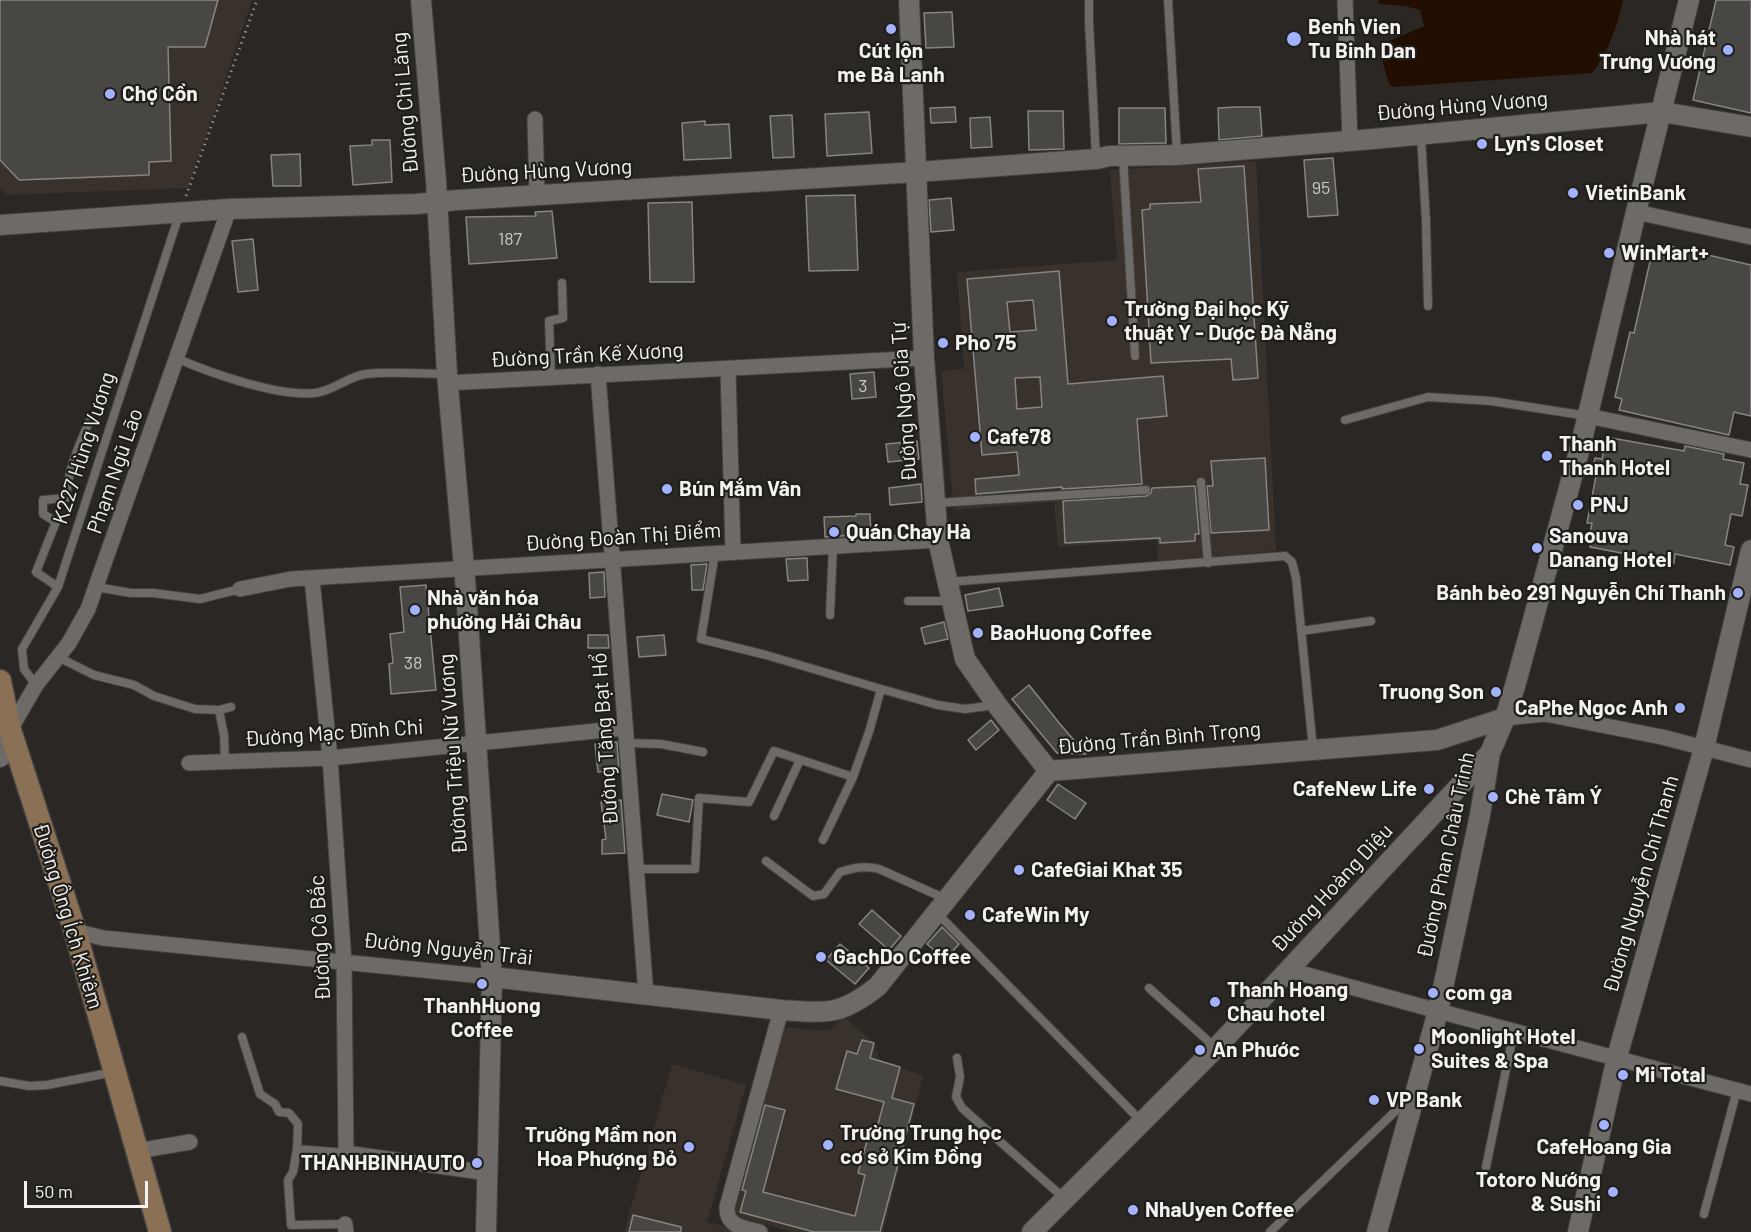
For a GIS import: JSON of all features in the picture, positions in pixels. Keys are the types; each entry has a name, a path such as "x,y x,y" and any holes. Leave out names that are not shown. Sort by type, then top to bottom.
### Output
{"main road":[{"name":"Đường Ông Ích Khiêm","path":"0,681 6,727 75,931 160,1232"}],"street":[{"name":"Đường Chi Lăng","path":"421,0 437,202"},
{"name":"Đường Ngô Gia Tự","path":"909,0 924,358 938,540 965,659 997,705 1049,771"},
{"path":"1345,0 1350,141"},
{"name":"Đường Phan Châu Trinh","path":"1377,1232 1438,1011 1480,815 1490,753 1505,718 1588,416 1689,0"},
{"name":"Đường Hùng Vương","path":"0,225 229,209 404,204 917,172 1123,156 1177,155 1662,112 1751,127"},
{"path":"534,119 537,195"},
{"name":"Đường Triệu Nữ Vương","path":"437,202 447,378 464,569 492,977 486,1232"},
{"name":"Phạm Ngũ Lão","path":"6,727 69,643 88,609 229,209"},
{"path":"1636,212 1751,237"},
{"name":"Đường Trần Kế Xương","path":"447,378 551,377 728,370 924,358"},
{"path":"728,370 733,551"},
{"name":"Đường Tăng Bạt Hổ","path":"598,374 646,994"},
{"path":"1588,416 1751,450"},
{"name":"Đường Đoàn Thị Điểm","path":"240,589 291,579 938,540"},
{"name":"Đường Nguyễn Chí Thanh","path":"1578,1232 1617,1057 1704,748 1751,550"},
{"name":"Đường Cô Bắc","path":"312,579 330,758 344,963 346,1153"},
{"path":"1505,718 1545,714 1662,737 1751,760"},
{"name":"Đường Trần Bình Trọng","path":"816,1012 839,1010 858,1002 878,986 1049,771 1313,748 1437,740 1505,718"},
{"path":"0,757 6,727"},
{"name":"Đường Mạc Đĩnh Chi","path":"189,763 330,758 476,742 626,736"},
{"name":"Đường Hoàng Diệu","path":"1032,1232 1216,1048 1490,753"},
{"path":"1449,797 1480,815"},
{"name":"Đường Nguyễn Trãi","path":"75,931 103,938 816,1012"},
{"path":"1289,970 1744,1092"},
{"path":"760,1232 738,1227 726,1216 781,1010"},
{"path":"136,1151 190,1142"},
{"path":"346,1153 488,1173"}],"lane":[{"path":"1089,0 1096,159"},
{"path":"1168,0 1177,155"},
{"path":"1421,134 1428,306"},
{"path":"1123,156 1135,356"},
{"name":"K227 Hùng Vương","path":"36,685 24,669 22,648 58,587 179,214"},
{"path":"551,377 549,321 563,318 562,283"},
{"path":"176,358 198,368 231,378 268,388 302,393 316,393 334,388 365,374 447,378"},
{"path":"1345,420 1428,397 1491,401 1588,416"},
{"path":"58,587 36,572 56,522 44,514 43,500 66,498 73,459 88,422"},
{"path":"1201,482 1208,563"},
{"path":"935,503 1146,489"},
{"path":"830,615 833,545"},
{"path":"715,552 701,639 766,655 938,705 965,709 997,705"},
{"path":"908,601 950,591 1285,556 1294,567 1313,748"},
{"path":"96,587 131,594 153,593 201,599 240,589"},
{"path":"1301,631 1371,621"},
{"path":"58,657 94,675 134,685 154,696 195,708 219,710 231,707"},
{"path":"823,840 853,777 881,689"},
{"path":"219,710 224,735 225,762"},
{"path":"626,736 703,752"},
{"path":"636,869 695,869 699,798 749,802 774,751 853,777"},
{"path":"774,816 801,760"},
{"path":"766,861 813,896 825,894 840,872 870,866 942,906 1143,1122"},
{"path":"1149,988 1216,1048"},
{"path":"1486,1167 1514,1031"},
{"path":"242,1037 260,1094 275,1104 279,1112 289,1113 298,1124 293,1172 288,1180 291,1225 346,1228"},
{"path":"957,1058 960,1077 956,1097 962,1108 1065,1198"},
{"path":"0,1081 29,1086 47,1085 115,1072"},
{"path":"1270,1232 1416,1092"},
{"path":"1704,1214 1744,1092"},
{"path":"297,1149 346,1153"}],"path":[{"path":"179,214 257,0"}],"shaded area":[{"name":"Chợ Cồn","path":"0,0 252,0 188,188 7,195 0,187"},
{"path":"1378,0 1623,0 1612,38 1592,73 1393,87 1389,84 1381,56 1385,43 1424,26 1420,10 1379,4"},
{"name":"Trường Đại học Kỹ thuật Y - Dược Đà Nẵng","path":"1256,161 1276,551 1158,562 1157,540 1058,547 1054,502 954,510 941,371 964,369 957,272 1117,260 1110,170"},
{"name":"Trường Trung học cơ sở Kim Đồng","path":"843,1016 874,1043 880,1060 923,1076 883,1232 792,1232 731,1215 784,1027 829,1031"},
{"name":"Trường Mầm non Hoa Phượng Đỏ","path":"672,1064 746,1085 707,1222 747,1232 624,1232"}],"building":[{"name":"Chợ Cồn","path":"0,0 218,0 205,47 168,47 171,161 149,162 149,175 19,180 0,160"},
{"name":"Nhà hát Trưng Vương","path":"1716,0 1751,0 1751,113 1693,100"},
{"path":"952,12 954,47 926,48 924,13"},
{"path":"955,107 956,122 931,123 930,108"},
{"path":"1260,107 1262,136 1219,140 1218,108"},
{"path":"1119,108 1165,108 1166,143 1119,144"},
{"path":"1028,111 1063,111 1064,149 1029,150"},
{"path":"869,112 872,153 827,156 825,114"},
{"path":"792,115 794,157 773,158 770,116"},
{"path":"990,117 992,147 971,148 970,118"},
{"path":"705,121 705,125 729,124 731,158 684,160 682,123"},
{"path":"372,140 390,140 392,182 353,185 350,146 372,145"},
{"path":"300,154 301,186 273,186 271,155"},
{"path":"1333,158 1338,215 1308,217 1304,160"},
{"path":"1244,166 1258,378 1233,380 1231,359 1151,363 1142,210 1150,209 1150,204 1201,202 1198,169"},
{"path":"855,195 858,270 809,271 806,196"},
{"path":"951,198 954,230 931,232 929,200"},
{"path":"692,202 694,282 650,282 648,203"},
{"path":"552,211 557,258 469,264 466,217 536,216 535,212"},
{"path":"253,239 258,290 238,292 232,241"},
{"path":"1665,245 1751,265 1751,416 1734,412 1729,435 1619,410 1622,399 1615,397 1630,332 1634,333 1651,257 1662,260"},
{"path":"1059,271 1068,384 1163,376 1167,416 1137,419 1142,484 1062,489 1062,487 976,494 975,479 1019,475 1017,452 982,455 967,279","holes":["1033,300 1036,330 1010,332 1007,302","1040,377 1042,407 1017,409 1015,378"]},
{"path":"874,372 876,397 852,399 850,374"},
{"path":"1606,437 1684,451 1685,446 1724,454 1723,459 1744,463 1740,484 1748,485 1742,516 1731,514 1725,545 1734,547 1730,565 1675,554 1674,563 1590,547 1592,523 1587,523 1596,476 1591,475 1595,458 1602,459"},
{"path":"917,441 919,459 888,462 886,444"},
{"path":"1265,458 1269,530 1211,533 1207,486 1213,486 1211,461"},
{"path":"921,484 922,502 890,505 889,488"},
{"path":"1195,486 1199,534 1195,534 1195,541 1160,543 1160,538 1065,543 1063,501 1146,496 1151,493 1152,488"},
{"path":"856,514 870,514 871,534 825,537 824,517 856,516"},
{"path":"807,558 808,580 788,581 786,559"},
{"path":"707,564 703,590 692,590 691,565"},
{"path":"604,572 605,597 590,598 589,573"},
{"path":"426,585 436,690 391,694 389,664 393,663 390,634 404,632 400,587"},
{"path":"999,588 1003,606 968,611 965,595"},
{"path":"944,622 948,639 925,644 921,628"},
{"path":"588,635 608,635 609,648 588,648"},
{"path":"664,635 666,655 639,657 637,637"},
{"path":"1029,685 1086,754 1057,753 1012,699"},
{"path":"991,720 999,730 976,750 968,740"},
{"path":"617,742 619,770 598,772 595,744"},
{"path":"1058,784 1086,803 1075,819 1047,800"},
{"path":"662,794 693,800 689,822 657,815"},
{"path":"621,800 625,853 602,854 602,840 606,839 601,802"},
{"path":"872,910 901,936 889,950 859,924"},
{"path":"942,927 959,944 945,960 927,944"},
{"path":"840,944 869,968 855,984 826,960"},
{"path":"862,1040 874,1043 870,1058 900,1067 892,1098 914,1104 880,1232 814,1232 740,1212 746,1191 742,1190 765,1105 785,1110 763,1192 855,1216 865,1175 858,1173 869,1134 875,1135 884,1102 836,1089 847,1051 857,1054"},
{"path":"633,1215 681,1227 681,1232 629,1232"}],"place":[{"name":"Cút lộn me Bà Lanh","path":"891,29"},
{"name":"Benh Vien Tu Binh Dan","path":"1294,39"},
{"name":"Nhà hát Trưng Vương","path":"1728,50"},
{"name":"Chợ Cồn","path":"110,94"},
{"name":"Lyn's Closet","path":"1482,144"},
{"name":"VietinBank","path":"1573,193"},
{"name":"WinMart+","path":"1609,253"},
{"name":"Trường Đại học Kỹ thuật Y - Dược Đà Nẵng","path":"1112,321"},
{"name":"Pho 75","path":"943,343"},
{"name":"Cafe78","path":"975,437"},
{"name":"Thanh Thanh Hotel","path":"1547,456"},
{"name":"Bún Mắm Vân","path":"667,489"},
{"name":"PNJ","path":"1578,505"},
{"name":"Quán Chay Hà","path":"834,532"},
{"name":"Sanouva Danang Hotel","path":"1537,548"},
{"name":"Bánh bèo 291 Nguyễn Chí Thanh","path":"1738,593"},
{"name":"Nhà văn hóa phường Hải Châu","path":"415,610"},
{"name":"BaoHuong Coffee","path":"978,633"},
{"name":"Truong Son","path":"1496,692"},
{"name":"CaPhe Ngoc Anh","path":"1680,708"},
{"name":"CafeNew Life","path":"1429,789"},
{"name":"Chè Tâm Ý","path":"1493,797"},
{"name":"CafeGiai Khat 35","path":"1019,870"},
{"name":"CafeWin My","path":"970,915"},
{"name":"GachDo Coffee","path":"821,957"},
{"name":"ThanhHuong Coffee","path":"482,984"},
{"name":"com ga","path":"1433,993"},
{"name":"Thanh Hoang Chau hotel","path":"1215,1002"},
{"name":"Moonlight Hotel Suites & Spa","path":"1419,1049"},
{"name":"An Phước","path":"1200,1050"},
{"name":"Mi Total","path":"1623,1075"},
{"name":"VP Bank","path":"1374,1100"},
{"name":"CafeHoang Gia","path":"1604,1125"},
{"name":"Trường Trung học cơ sở Kim Đồng","path":"828,1145"},
{"name":"Trường Mầm non Hoa Phượng Đỏ","path":"689,1147"},
{"name":"THANHBINHAUTO","path":"477,1163"},
{"name":"Totoro Nướng & Sushi","path":"1613,1192"},
{"name":"NhaUyen Coffee","path":"1133,1210"}]}
